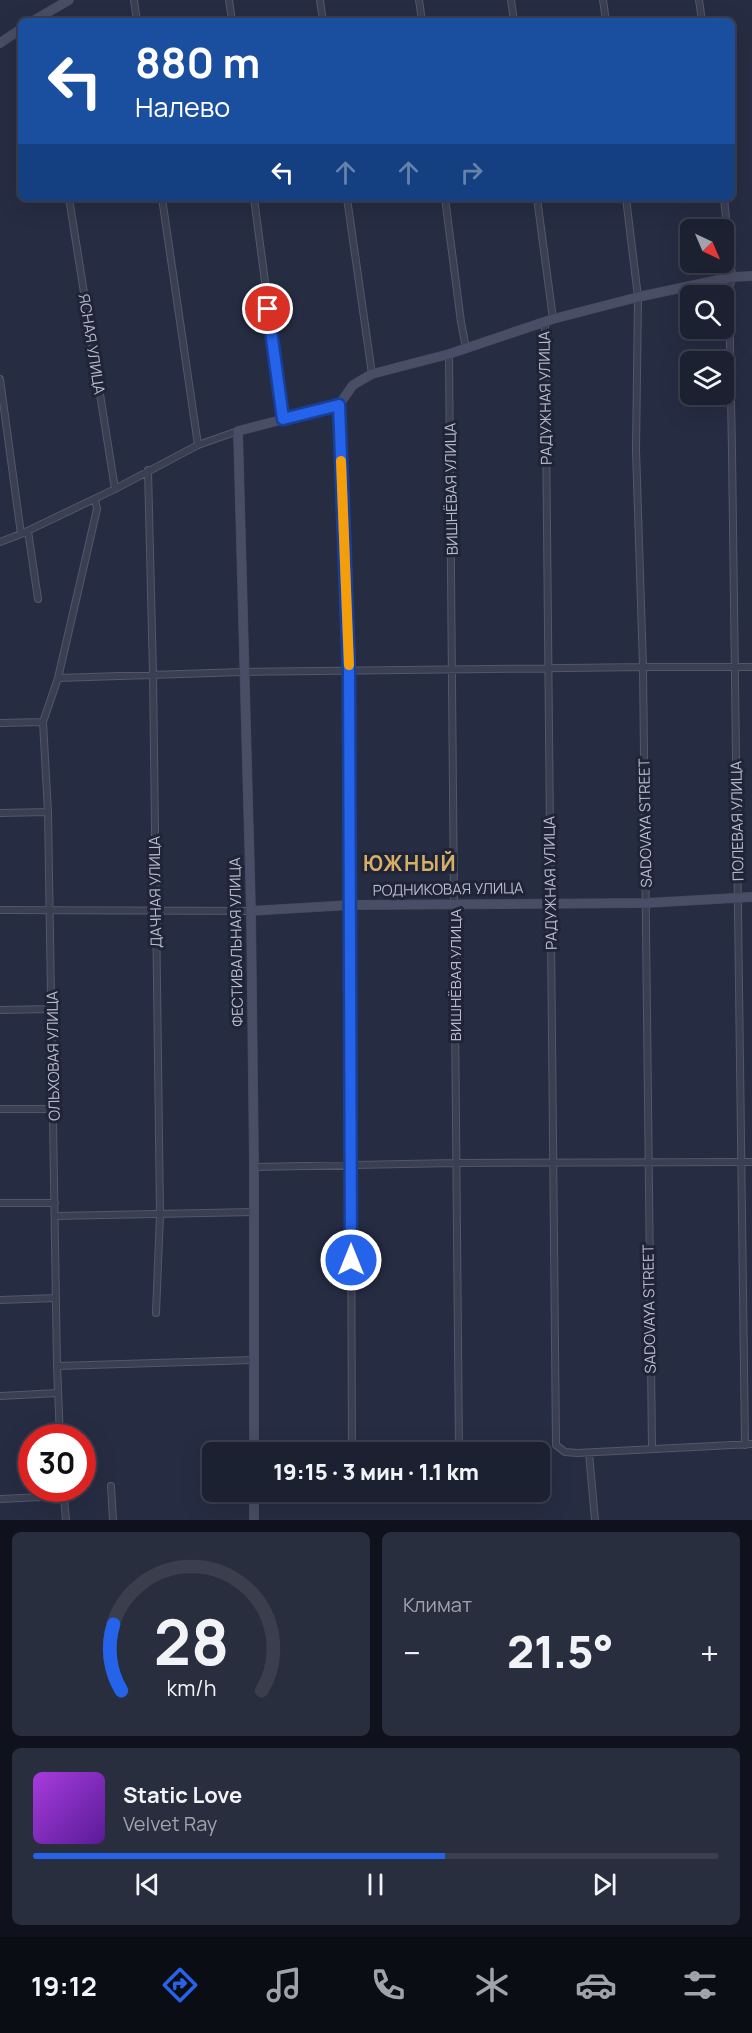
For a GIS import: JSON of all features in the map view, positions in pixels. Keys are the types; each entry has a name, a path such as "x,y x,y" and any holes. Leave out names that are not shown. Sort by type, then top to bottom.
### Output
{"street":[{"path":"41,18 69,0"},
{"path":"134,0 137,18"},
{"path":"229,0 232,18"},
{"path":"320,0 323,18"},
{"path":"419,0 422,18"},
{"path":"511,0 514,18"},
{"path":"603,0 606,18"},
{"path":"699,0 702,18"},
{"path":"0,43 18,31"},
{"name":"ЯСНАЯ УЛИЦА","path":"69,201 115,489"},
{"path":"162,201 198,445"},
{"path":"254,201 283,419"},
{"path":"348,201 372,374"},
{"path":"445,201 466,348"},
{"name":"РАДУЖНАЯ УЛИЦА","path":"537,201 549,321 548,668 556,1445 565,1452 589,1453"},
{"name":"SADOVAYA STREET","path":"626,201 638,297 636,450 644,667 647,1164 652,1448"},
{"name":"ПОЛЕВАЯ УЛИЦА","path":"724,201 732,277 729,289 741,1163 749,1444"},
{"path":"352,1442 349,671 339,405 353,385 372,374 449,354 549,321 638,297 732,277 752,276"},
{"name":"ВИШНЁВАЯ УЛИЦА","path":"449,354 454,669 455,1163 459,1442"},
{"path":"0,379 21,534"},
{"path":"0,542 95,499 198,445 238,431 339,405"},
{"name":"ФЕСТИВАЛЬНАЯ УЛИЦА","path":"238,431 251,911 254,1442"},
{"name":"ДАЧНАЯ УЛИЦА","path":"148,470 160,1215 156,1313"},
{"name":"ОЛЬХОВАЯ УЛИЦА","path":"59,1424 48,812 43,722 58,678 97,508 95,499"},
{"path":"28,531 38,599"},
{"path":"58,678 243,672 752,667"},
{"path":"0,723 43,722"},
{"path":"0,813 48,812"},
{"name":"РОДНИКОВАЯ УЛИЦА","path":"0,910 251,911 350,905 646,903 752,897"},
{"path":"0,1010 52,1009"},
{"path":"0,1109 54,1109"},
{"path":"254,1167 351,1164 752,1162"},
{"path":"0,1203 55,1203"},
{"path":"55,1216 254,1212"},
{"path":"0,1300 56,1299"},
{"path":"57,1365 253,1360"},
{"path":"0,1396 58,1394"},
{"path":"595,1520 589,1453 749,1444"},
{"path":"111,1486 113,1520"},
{"path":"0,1499 18,1498"},
{"path":"64,1502 66,1520"},
{"path":"254,1502 254,1520"}],"slow traffic":[{"path":"341,461 349,665"}],"district":[{"name":"ЮЖНЫЙ","path":"410,863"}],"route":[{"path":"268,309 283,419 339,405 349,671 351,1260"}]}
